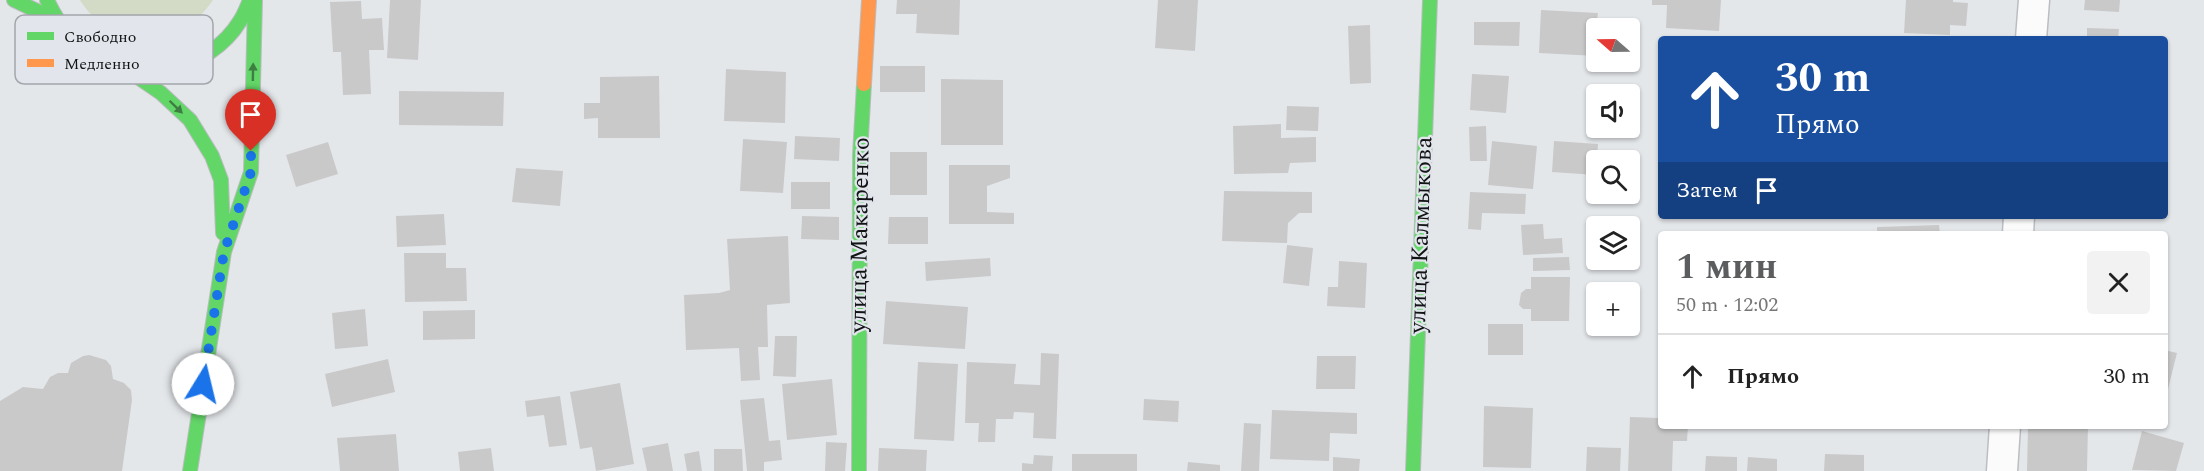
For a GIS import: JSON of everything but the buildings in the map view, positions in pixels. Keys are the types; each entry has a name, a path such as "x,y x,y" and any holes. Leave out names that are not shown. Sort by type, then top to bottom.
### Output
{"main road":[{"path":"14,0 46,15"},
{"path":"47,0 54,15"},
{"path":"213,50 225,41 246,13 250,0"},
{"path":"189,471 224,252 251,172 255,0"},
{"name":"улица Макаренко","path":"860,471 858,326 860,155 869,0"},
{"name":"улица Калмыкова","path":"1413,471 1430,0"},
{"path":"148,84 190,120 212,156 221,180 224,252"}],"street":[{"path":"2031,36 2034,0"},
{"path":"2002,471 2005,429"}],"green space":[{"path":"80,0 213,0 200,15 92,15"}],"traffic: fast":[{"path":"14,0 46,15"},
{"path":"47,0 55,15"},
{"path":"213,50 227,38 240,21 250,0"},
{"path":"190,471 224,252 251,172 255,0"},
{"path":"1413,471 1430,0"},
{"path":"148,84 190,120 212,156 221,180 223,233"},
{"path":"859,471 860,155 864,84"}],"traffic: slow":[{"path":"864,84 869,0"}],"route":[{"path":"203,384 224,252 251,172 251,151"}]}
